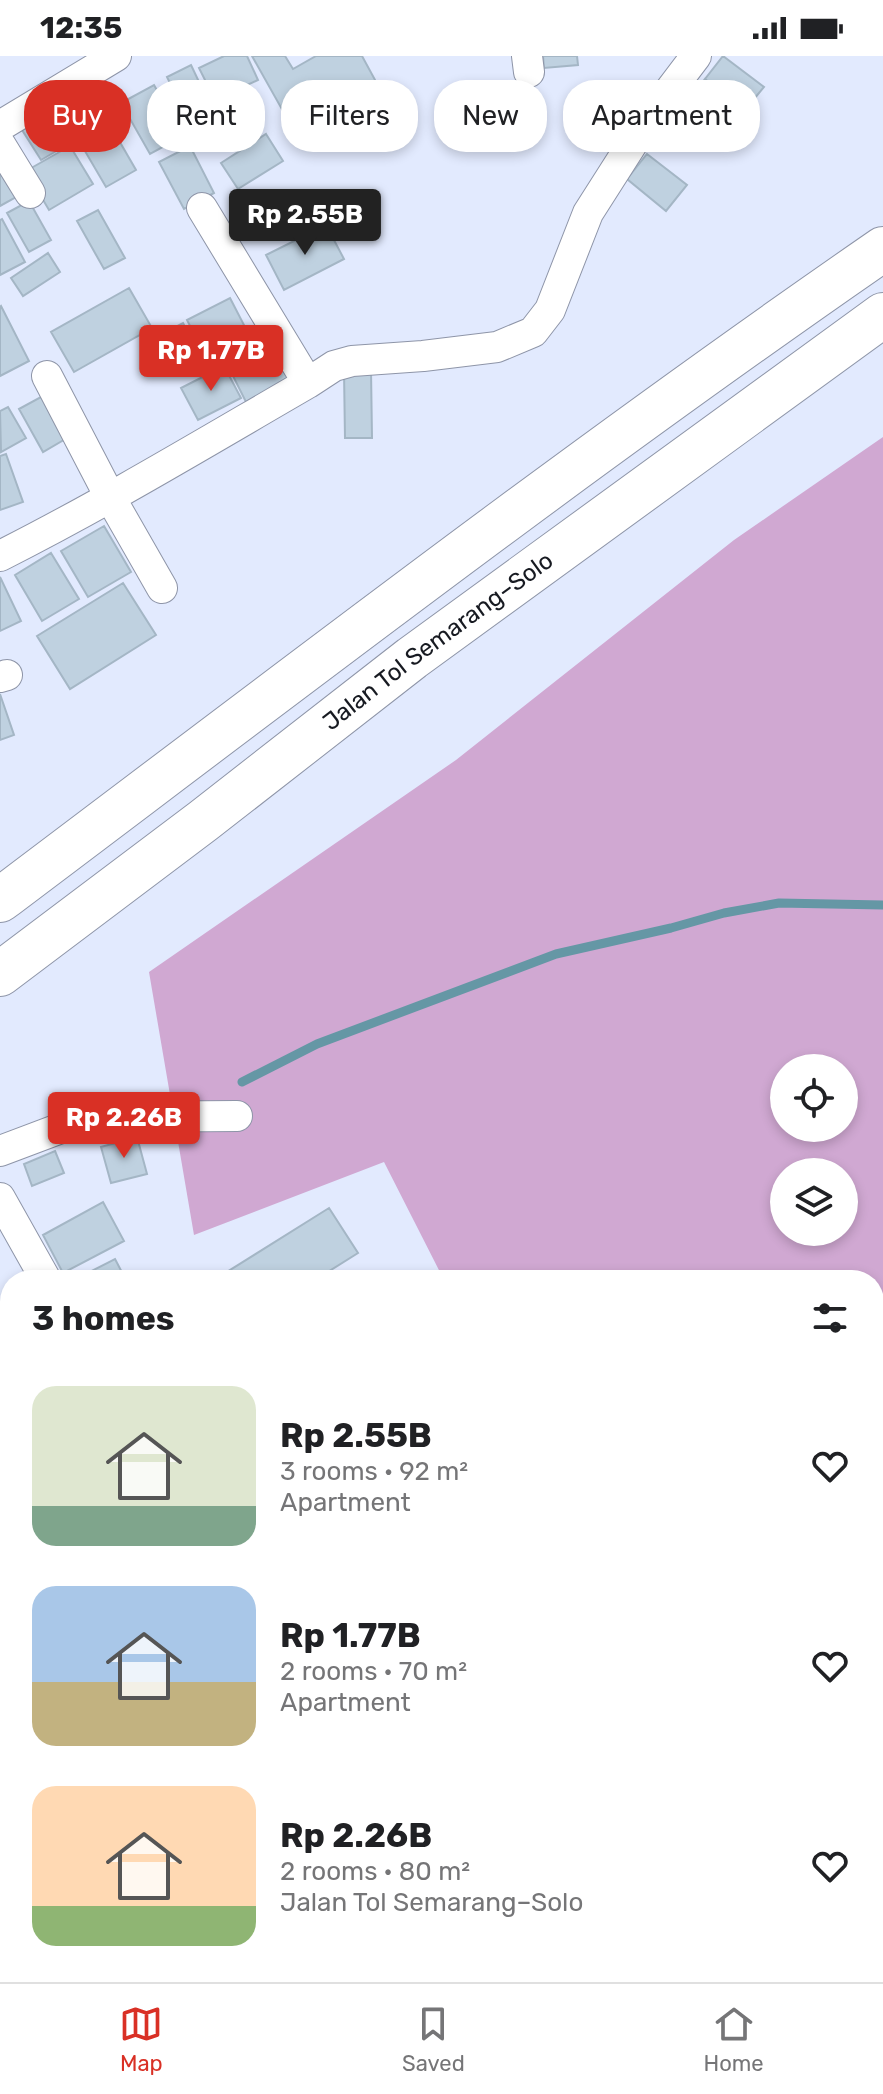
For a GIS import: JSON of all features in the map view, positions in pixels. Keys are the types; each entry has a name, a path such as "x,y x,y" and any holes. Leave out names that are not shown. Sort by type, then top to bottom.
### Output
{"highway":[{"path":"0,900 377,615 883,249"},
{"name":"Jalan Tol Semarang–Solo","path":"0,974 412,658 883,315"}],"street":[{"path":"0,126 116,56"},
{"path":"0,556 110,497 334,366 352,361 497,347 533,332 550,310 588,213 646,122 696,56"},
{"path":"0,144 30,193"},
{"path":"202,208 308,383"},
{"path":"47,376 162,588"},
{"path":"0,1151 85,1119 237,1116"},
{"path":"0,1198 40,1270"}],"shaded area":[{"path":"883,437 883,1270 439,1270 384,1162 194,1235 149,972 456,760 734,540"}],"building":[{"path":"224,56 247,56 258,80 205,80 199,68"},
{"path":"252,56 285,56 293,69 316,56 362,56 375,80 281,80 281,108"},
{"path":"543,56 577,56 578,65 544,68"},
{"path":"723,56 755,80 706,80"},
{"path":"191,65 198,80 168,80 167,77"},
{"path":"147,89 147,149 131,121 131,98"},
{"path":"24,118 24,133 17,122"},
{"path":"265,135 283,161 238,189 221,163 238,152 265,152"},
{"path":"36,152 55,152 41,160"},
{"path":"59,152 74,152 93,184 49,210 26,171"},
{"path":"86,152 126,152 136,170 106,187"},
{"path":"178,152 193,152 214,193 184,209 159,162"},
{"path":"647,154 687,185 666,211 627,179"},
{"path":"0,167 16,197 0,206"},
{"path":"29,201 51,240 29,252 7,213"},
{"path":"98,210 125,258 104,269 77,221"},
{"path":"0,220 25,262 0,275"},
{"path":"326,225 344,259 284,290 266,255"},
{"path":"48,253 60,272 23,296 11,278"},
{"path":"129,288 152,328 74,372 51,332"},
{"path":"230,298 245,327 202,349 187,320"},
{"path":"0,307 29,361 0,376"},
{"path":"183,323 198,352 163,370 148,341"},
{"path":"270,334 293,381 247,404 224,358"},
{"path":"224,366 241,398 198,420 181,388"},
{"path":"371,370 372,438 345,438 344,371"},
{"path":"50,392 74,434 43,452 19,409"},
{"path":"8,407 26,438 1,452 0,411"},
{"path":"6,454 23,502 0,510 0,456"},
{"path":"104,526 131,572 88,597 61,551"},
{"path":"51,553 79,599 42,621 15,575"},
{"path":"0,577 21,621 0,631"},
{"path":"123,583 156,635 70,689 37,636"},
{"path":"0,694 14,735 0,740"},
{"path":"137,1137 147,1174 111,1183 101,1147"},
{"path":"55,1151 64,1173 32,1186 24,1164"},
{"path":"103,1202 124,1241 69,1270 61,1270 43,1235"},
{"path":"329,1208 358,1253 331,1270 230,1270"},
{"path":"115,1259 121,1270 94,1270"}],"waterway":[{"path":"242,1082 317,1044 556,954 724,913 779,903 883,905"}]}
